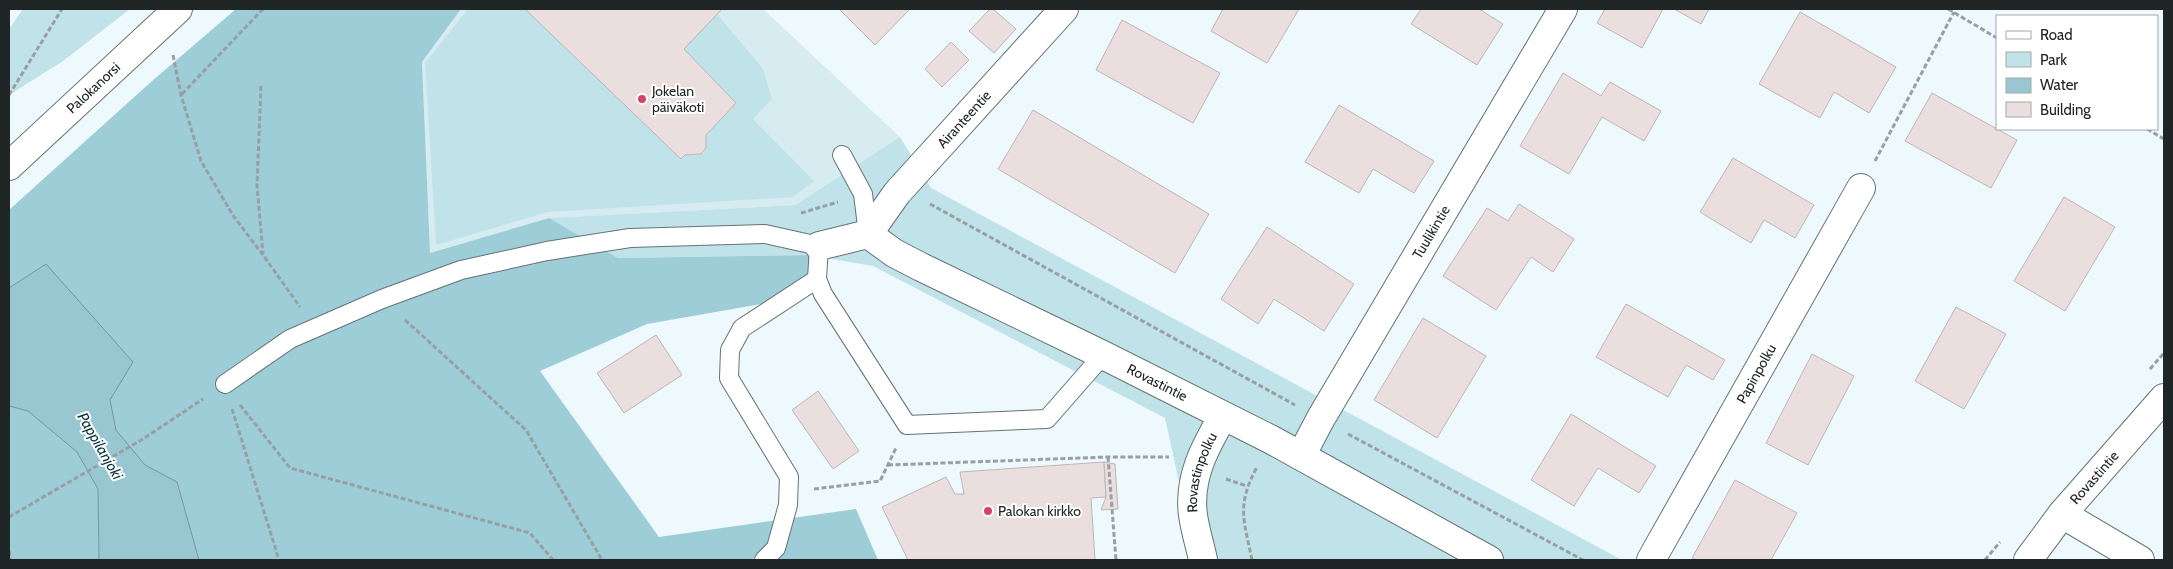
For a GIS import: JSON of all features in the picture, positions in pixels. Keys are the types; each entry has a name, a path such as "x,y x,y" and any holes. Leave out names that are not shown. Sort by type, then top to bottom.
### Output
{"street":[{"name":"Palokanorsi","path":"9,166 178,9"},
{"name":"Airanteentie","path":"868,234 897,193 1064,9"},
{"name":"Tuulikintie","path":"1301,456 1321,418 1564,9"},
{"name":"Papinpolku","path":"1651,560 1860,188"},
{"path":"819,246 868,234"},
{"name":"Rovastintie","path":"868,234 894,253 921,267 1103,355 1272,440 1489,560"},
{"name":"Rovastintie","path":"2028,560 2062,514 2164,398"},
{"name":"Rovastinpolku","path":"1203,560 1193,514 1192,491 1196,469 1223,416"},
{"path":"2062,514 2140,560"}],"lane":[{"path":"842,155 863,194 868,234"},
{"path":"225,384 290,339 382,299 461,270 547,251 630,238 766,234 819,246 817,279 823,294 906,425 1047,420 1103,355"},
{"path":"764,560 776,548 788,505 789,477 729,378 730,350 742,328 817,279"}],"path":[{"path":"9,95 62,9"},
{"path":"181,95 263,9"},
{"path":"1948,9 1996,37"},
{"path":"1860,188 1954,12"},
{"path":"172,55 181,95 202,161 234,217 264,255 315,328"},
{"path":"261,86 257,185 264,255"},
{"path":"2149,130 2164,139"},
{"path":"897,193 926,202 1293,404 1583,560"},
{"path":"382,299 526,430 602,560"},
{"path":"9,517 143,439 225,384"},
{"path":"225,384 279,560"},
{"path":"225,384 290,468 530,533 553,560"},
{"path":"1252,560 1242,507 1247,486 1293,404"},
{"path":"806,490 880,481 906,425"},
{"path":"888,465 1168,456 1196,469 1247,486"},
{"path":"1108,457 1116,560"},
{"path":"9,551 11,560"}],"shaded area":[{"path":"236,9 461,9 422,62 430,253 549,218 618,258 809,255 809,275 767,303 647,324 540,371 659,537 856,509 878,560 199,560 177,482 145,465 116,430 110,400 46,264 9,288 9,210 152,81"},
{"name":"Jokelan päiväkoti","path":"461,9 763,9 900,137 795,205 549,218 430,253 422,62"},
{"path":"9,406 28,411 77,452 98,489 99,560 9,560"}],"green space":[{"path":"23,9 130,9 63,61 9,95 9,29"},
{"name":"Jokelan päiväkoti","path":"468,9 528,9 681,159 685,155 701,154 706,148 706,135 736,103 684,49 717,14 763,69 772,99 753,119 814,181 793,197 548,212 436,245 425,63"},
{"path":"900,137 931,188 1622,560 1196,560 1165,418 873,266 809,255 618,258 549,218 795,205"}],"water":[{"name":"Pappilanjoki","path":"46,264 133,362 110,400 116,430 145,465 177,482 199,560 99,560 98,489 77,452 28,411 9,406 9,288"}],"building":[{"path":"722,9 684,49 736,103 706,135 706,148 701,154 685,155 681,159 526,10"},
{"path":"839,9 910,9 875,45"},
{"path":"990,9 993,9 1016,29 994,53 969,31"},
{"path":"1223,9 1299,9 1267,63 1211,31"},
{"path":"1421,9 1479,9 1503,24 1477,65 1411,24"},
{"path":"1605,9 1663,9 1642,48 1597,23"},
{"path":"1674,9 1709,9 1701,24"},
{"path":"1800,12 1896,67 1869,113 1834,92 1820,118 1759,84"},
{"path":"1122,20 1220,73 1193,123 1096,70"},
{"path":"951,42 969,60 942,87 925,69"},
{"path":"1563,73 1601,96 1610,82 1661,111 1644,141 1602,117 1569,174 1520,146"},
{"path":"1932,93 2017,140 1991,188 1905,141"},
{"path":"1339,105 1434,161 1414,193 1373,169 1359,193 1305,162"},
{"path":"1033,110 1209,214 1175,273 998,169"},
{"path":"1733,158 1814,205 1795,238 1764,220 1751,243 1700,212"},
{"path":"2064,197 2115,227 2065,311 2014,281"},
{"path":"1519,204 1574,239 1553,272 1531,257 1496,310 1443,276 1487,208 1508,221"},
{"path":"1267,227 1354,284 1324,331 1274,299 1258,324 1221,299"},
{"path":"1626,304 1725,360 1713,380 1686,365 1668,397 1596,357"},
{"path":"1956,307 2006,334 1964,409 1915,381"},
{"path":"1423,318 1486,356 1437,438 1374,400"},
{"path":"656,335 682,375 624,413 597,373"},
{"path":"1812,354 1854,376 1808,465 1766,443"},
{"path":"818,391 859,451 833,469 792,410"},
{"path":"1571,414 1656,466 1639,493 1598,468 1574,506 1531,480"},
{"name":"Palokan kirkko","path":"1104,462 1106,497 1091,498 1095,560 908,560 882,507 946,477 955,494 964,494 960,472"},
{"path":"1104,462 1115,464 1118,509 1101,510 1106,497"},
{"path":"1735,480 1797,513 1771,560 1696,560 1692,558"}],"place":[{"name":"Jokelan päiväkoti","path":"642,99"},
{"name":"Palokan kirkko","path":"988,511"}]}
